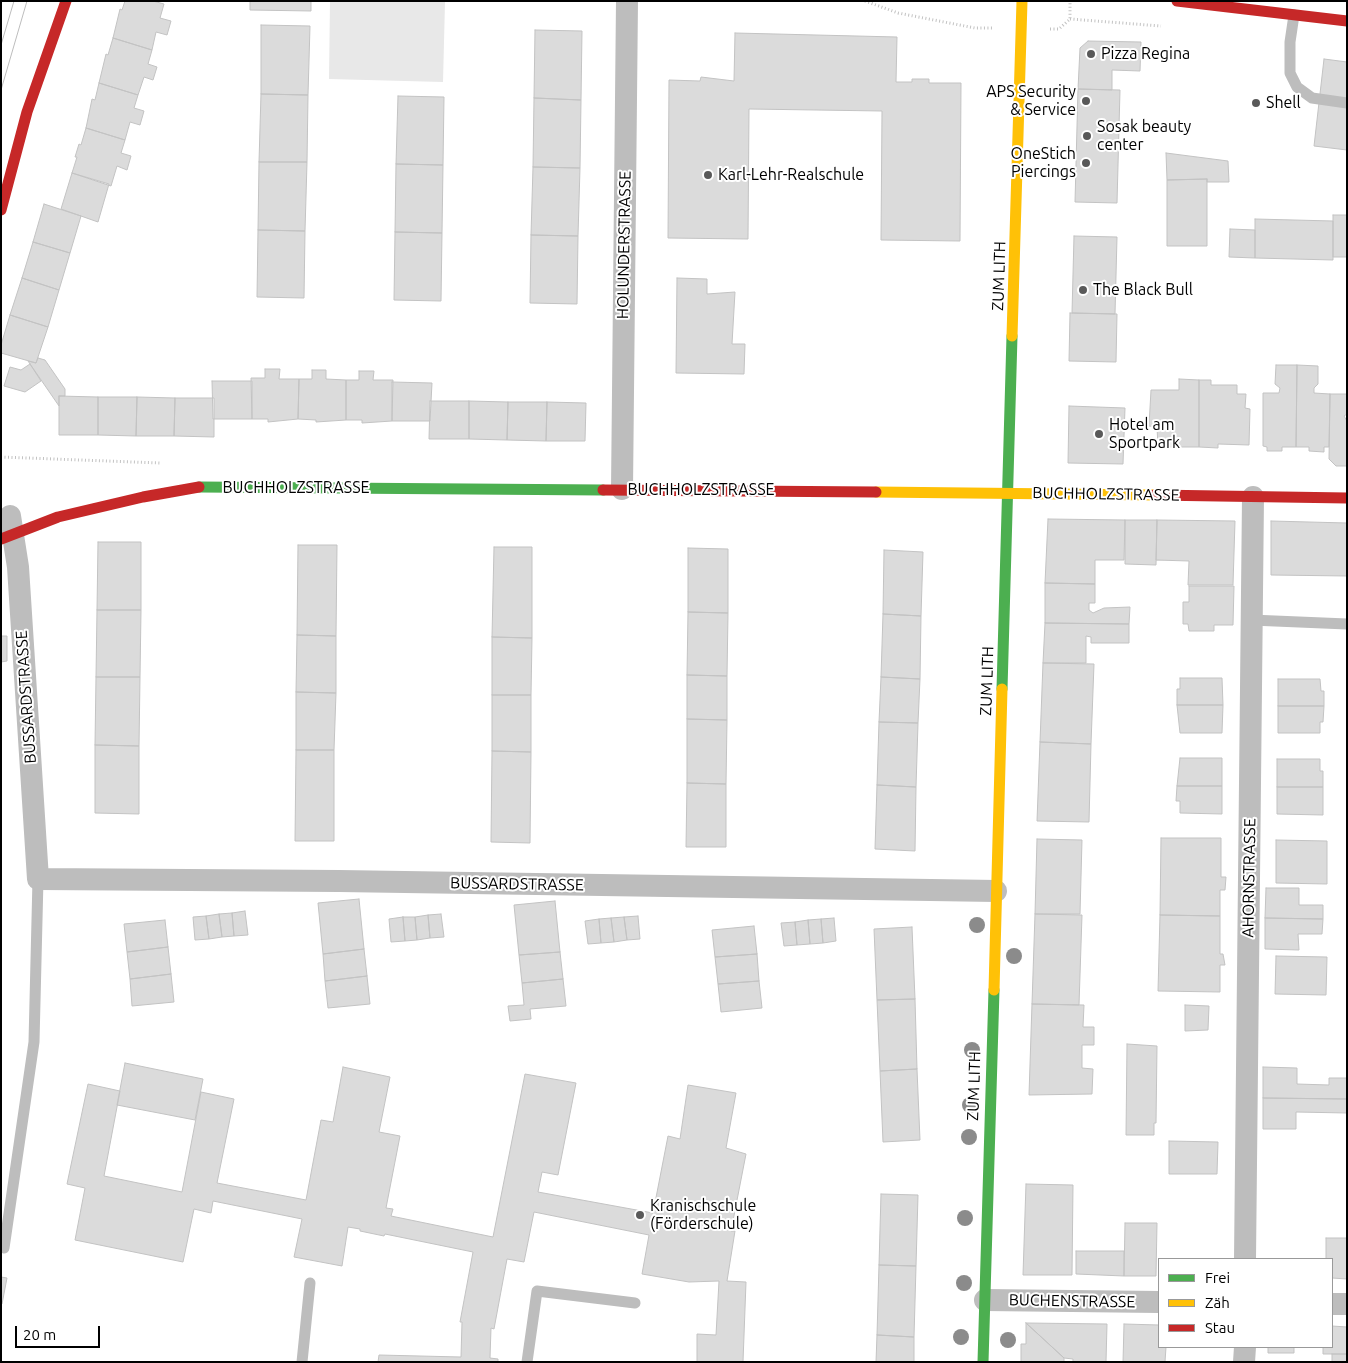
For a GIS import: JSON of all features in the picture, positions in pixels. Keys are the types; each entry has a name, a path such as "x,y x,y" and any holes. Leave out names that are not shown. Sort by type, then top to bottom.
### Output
{"street":[{"path":"1,210 27,112 66,1"},
{"name":"HOLUNDERSTRASSE","path":"622,489 627,1"},
{"name":"ZUM LITH","path":"982,1362 1010,492 1022,1"},
{"path":"1177,1 1347,21"},
{"name":"BUCHHOLZSTRASSE","path":"7,527 196,487 1010,492 1347,498"},
{"name":"AHORNSTRASSE","path":"1246,1258 1252,497"},
{"name":"BUSSARDSTRASSE","path":"7,527 38,879 339,881 996,891"},
{"name":"BUCHENSTRASSE","path":"985,1300 1158,1302"},
{"path":"1333,1304 1347,1304"},
{"path":"1244,1362 1245,1348"}],"lane":[{"path":"1294,15 1290,42 1290,73 1297,88 1312,98 1347,103"},
{"path":"1251,620 1347,624"},
{"name":"BUSSARDSTRASSE","path":"4,1248 34,1042 38,879"},
{"path":"302,1362 310,1283"},
{"path":"527,1362 537,1291 635,1303"}],"path":[{"path":"865,1 898,12 975,28 1022,30 1059,29 1070,19 1070,1"},
{"path":"1,457 166,463"}],"shaded area":[{"path":"330,1 445,2 443,82 329,79"}],"building":[{"path":"125,1 153,1 164,4 160,18 171,21 167,35 156,32 152,50 113,38 120,9 122,10"},
{"path":"250,1 311,1 311,11 250,10"},
{"path":"261,25 310,26 308,95 261,94"},
{"path":"535,30 582,31 581,100 534,98"},
{"name":"Karl-Lehr-Realschule","path":"735,33 897,37 896,82 912,82 912,79 929,79 929,83 961,83 960,241 881,240 882,111 749,109 748,239 668,238 669,80 700,81 701,77 734,81"},
{"path":"113,38 152,50 148,64 157,67 153,80 144,77 138,95 99,83 106,54 108,55"},
{"path":"1088,41 1141,42 1140,71 1112,70 1112,90 1078,89 1080,48"},
{"path":"1324,59 1347,62 1347,150 1314,146"},
{"path":"99,83 138,95 134,108 144,111 140,125 130,122 125,140 86,128 92,99 95,100"},
{"path":"1078,89 1120,90 1117,203 1075,202"},
{"path":"261,94 308,95 307,162 259,162"},
{"path":"398,96 444,97 443,165 396,164"},
{"path":"534,98 581,100 580,168 533,167"},
{"path":"86,128 125,140 121,153 131,156 127,170 117,166 111,186 72,173 79,144 81,145"},
{"path":"1166,153 1228,161 1229,182 1207,182 1207,179 1167,180"},
{"path":"259,162 307,162 305,231 258,230"},
{"path":"396,164 443,165 442,233 395,232"},
{"path":"533,167 580,168 578,236 531,235"},
{"path":"72,173 109,184 98,222 61,209"},
{"path":"1207,179 1207,246 1167,246 1167,180"},
{"path":"44,204 81,216 70,253 33,242"},
{"path":"1333,215 1347,215 1347,257 1333,257"},
{"path":"1255,219 1333,221 1333,260 1255,258"},
{"path":"1230,229 1255,230 1255,258 1229,257"},
{"path":"258,230 305,231 304,298 257,297"},
{"path":"395,232 442,233 441,301 394,300"},
{"path":"531,235 578,236 577,304 530,303"},
{"path":"1074,236 1117,237 1115,314 1072,313"},
{"path":"33,242 70,253 59,290 22,278"},
{"path":"22,278 59,290 48,327 10,315"},
{"path":"677,278 707,279 707,294 735,292 732,344 745,344 744,374 676,373"},
{"path":"1070,313 1117,314 1116,362 1069,361"},
{"path":"10,315 48,327 36,363 1,353 1,345"},
{"path":"38,358 45,360 65,389 65,396 59,396 59,406 28,361 36,363"},
{"path":"30,364 41,381 25,392 4,386 10,367 21,370"},
{"path":"1276,365 1297,365 1296,447 1282,447 1282,451 1267,451 1267,447 1263,446 1263,393 1279,393 1280,388 1275,384"},
{"path":"1297,365 1318,366 1318,384 1314,388 1314,393 1330,394 1329,447 1324,447 1324,452 1309,451 1309,447 1296,447"},
{"path":"265,369 280,369 279,379 299,379 298,419 268,422 268,419 252,419 251,378 265,378"},
{"path":"312,370 326,370 326,379 346,380 346,420 316,422 316,420 298,419 299,379 312,379"},
{"path":"359,371 374,371 373,380 393,380 392,421 362,423 362,420 346,420 346,380 359,380"},
{"path":"1179,379 1199,380 1199,447 1158,447 1157,427 1149,426 1151,390 1179,390"},
{"path":"1199,380 1211,380 1211,385 1237,385 1237,394 1246,394 1245,408 1250,409 1249,445 1218,444 1218,448 1199,447"},
{"path":"212,381 252,381 252,419 213,419"},
{"path":"392,382 432,383 430,421 392,421"},
{"path":"1330,394 1347,394 1347,414 1344,416 1347,421 1347,466 1336,466 1329,459"},
{"path":"59,396 98,397 98,435 59,435"},
{"path":"98,397 137,397 136,436 98,435"},
{"path":"137,397 175,398 174,436 136,436"},
{"path":"175,398 214,398 214,437 174,436"},
{"path":"430,401 469,401 469,439 429,439"},
{"path":"469,401 508,402 507,440 469,439"},
{"path":"508,402 547,402 546,441 507,440"},
{"path":"547,402 586,403 585,441 546,441"},
{"path":"1069,406 1125,408 1123,464 1068,463"},
{"path":"1048,519 1125,520 1124,560 1095,560 1095,584 1045,583"},
{"path":"1125,520 1157,520 1156,565 1125,564"},
{"path":"1157,520 1235,521 1233,585 1188,585 1189,561 1156,560"},
{"path":"1271,521 1347,523 1347,576 1271,575"},
{"path":"98,542 141,542 141,610 97,610"},
{"path":"298,545 337,545 336,636 297,635"},
{"path":"494,547 532,547 532,638 492,637"},
{"path":"688,548 728,549 728,613 688,612"},
{"path":"884,550 923,552 921,616 883,614"},
{"path":"1045,583 1095,584 1095,603 1089,603 1089,610 1093,613 1104,608 1130,607 1129,624 1045,623"},
{"path":"1189,586 1234,586 1233,625 1214,625 1214,631 1189,631 1188,624 1183,624 1183,602 1189,602"},
{"path":"97,610 141,610 140,677 96,677"},
{"path":"688,612 728,613 727,676 687,675"},
{"path":"883,614 921,616 920,679 881,677"},
{"path":"1045,623 1129,624 1129,643 1091,643 1091,637 1086,636 1086,663 1043,663"},
{"path":"297,635 336,636 336,693 296,692"},
{"path":"1,636 7,636 7,661 1,662"},
{"path":"492,637 532,638 531,695 492,695"},
{"path":"1043,663 1094,664 1091,744 1040,742"},
{"path":"687,675 727,676 727,720 687,719"},
{"path":"96,677 140,677 139,746 95,745"},
{"path":"881,677 920,679 918,723 879,722"},
{"path":"1180,678 1222,678 1223,705 1177,705 1177,689 1180,689"},
{"path":"1278,679 1320,679 1321,691 1324,691 1324,706 1278,706"},
{"path":"296,692 336,693 334,750 296,750"},
{"path":"492,695 531,695 531,752 492,751"},
{"path":"1177,705 1223,705 1222,733 1180,733"},
{"path":"1278,706 1324,706 1323,722 1320,722 1320,733 1278,733"},
{"path":"687,719 727,720 726,784 687,783"},
{"path":"879,722 918,723 916,787 877,785"},
{"path":"1040,742 1091,744 1089,822 1037,821"},
{"path":"95,745 139,746 139,814 95,813"},
{"path":"296,750 334,750 334,841 295,841"},
{"path":"492,751 531,752 530,843 491,842"},
{"path":"1180,758 1222,758 1222,786 1177,786"},
{"path":"1277,759 1320,759 1320,771 1323,771 1323,787 1277,787"},
{"path":"687,783 726,784 726,847 686,847"},
{"path":"877,785 916,787 915,851 875,849"},
{"path":"1177,786 1222,786 1222,814 1180,813 1180,801 1176,801"},
{"path":"1277,787 1323,787 1323,815 1277,814"},
{"path":"1161,838 1221,838 1221,877 1226,877 1225,890 1220,890 1220,916 1160,915"},
{"path":"1037,839 1082,840 1080,914 1035,914"},
{"path":"1276,840 1327,841 1327,884 1276,883"},
{"path":"1266,888 1299,888 1299,905 1323,905 1323,919 1265,918"},
{"path":"359,899 364,949 323,954 318,903"},
{"path":"555,901 560,952 519,955 514,905"},
{"path":"245,911 248,935 234,936 232,913"},
{"path":"232,913 234,936 222,937 219,914"},
{"path":"219,914 222,937 209,939 206,916"},
{"path":"441,914 444,937 430,938 428,915"},
{"path":"1035,914 1082,915 1079,1005 1032,1004"},
{"path":"428,915 430,938 417,940 415,917"},
{"path":"1160,915 1220,916 1220,954 1223,954 1225,965 1220,965 1220,992 1158,991"},
{"path":"206,916 209,939 195,940 193,917"},
{"path":"638,916 640,939 627,940 624,917"},
{"path":"403,917 405,941 391,942 389,919"},
{"path":"403,917 415,917 417,940 405,941"},
{"path":"624,917 627,940 614,942 611,918"},
{"path":"611,918 614,942 601,943 599,919"},
{"path":"834,918 836,941 823,943 821,919"},
{"path":"1265,918 1323,919 1322,934 1298,934 1299,950 1265,949"},
{"path":"599,919 601,943 588,944 585,921"},
{"path":"821,919 823,943 810,944 808,920"},
{"path":"165,920 168,947 127,952 124,924"},
{"path":"808,920 810,944 797,945 795,922"},
{"path":"795,922 797,945 784,946 781,923"},
{"path":"754,926 757,954 715,957 712,930"},
{"path":"912,927 915,999 877,1000 874,929"},
{"path":"168,947 171,974 130,979 127,952"},
{"path":"364,949 367,976 325,981 323,954"},
{"path":"560,952 563,979 522,983 519,955"},
{"path":"757,954 759,981 718,984 715,957"},
{"path":"1276,956 1327,957 1326,995 1275,994"},
{"path":"171,974 174,1002 132,1006 130,979"},
{"path":"367,976 370,1004 328,1008 325,981"},
{"path":"563,979 566,1006 530,1009 531,1019 510,1021 508,1006 524,1005 522,983"},
{"path":"759,981 762,1008 721,1012 718,984"},
{"path":"915,999 917,1069 880,1071 877,1000"},
{"path":"1032,1004 1084,1005 1083,1027 1094,1027 1094,1045 1082,1045 1082,1068 1093,1069 1092,1094 1029,1095"},
{"path":"1185,1005 1209,1006 1208,1030 1185,1031"},
{"path":"1127,1044 1157,1046 1156,1123 1154,1123 1154,1135 1126,1135"},
{"path":"125,1063 203,1079 195,1120 117,1105"},
{"name":"Kranischschule (Förderschule)","path":"343,1067 390,1077 379,1132 400,1136 386,1208 393,1209 391,1216 493,1237 525,1074 576,1083 558,1175 542,1172 538,1192 653,1213 668,1136 680,1139 688,1085 736,1093 726,1148 746,1154 731,1231 735,1231 727,1281 746,1282 743,1362 697,1362 697,1334 716,1335 719,1281 689,1282 642,1274 649,1235 534,1212 524,1262 507,1259 494,1329 491,1328 490,1358 498,1359 498,1362 378,1362 379,1355 461,1357 462,1322 460,1322 473,1252 385,1234 384,1236 348,1227 342,1266 294,1257 302,1219 213,1201 211,1213 194,1209 183,1262 75,1240 85,1188 67,1184 88,1084 120,1091 104,1176 182,1192 201,1092 234,1099 217,1183 306,1200 321,1120 333,1122"},
{"path":"1263,1067 1297,1068 1297,1084 1329,1085 1329,1078 1347,1078 1347,1099 1263,1098"},
{"path":"917,1069 920,1140 883,1142 880,1071"},
{"path":"1263,1098 1347,1099 1347,1113 1296,1112 1296,1129 1263,1129"},
{"path":"1169,1141 1218,1142 1217,1174 1169,1174"},
{"path":"1026,1184 1073,1185 1072,1275 1023,1275"},
{"path":"881,1194 918,1195 916,1266 879,1265"},
{"path":"1125,1223 1157,1223 1156,1276 1124,1276"},
{"path":"1326,1238 1347,1238 1347,1279 1333,1278 1333,1258 1326,1258"},
{"path":"1076,1251 1124,1251 1124,1276 1076,1274"},
{"path":"879,1265 916,1266 914,1337 877,1335"},
{"path":"1,1277 7,1278 2,1304 1,1303"},
{"path":"1026,1323 1107,1324 1106,1362 1073,1362 1073,1359 1064,1358"},
{"path":"1026,1323 1064,1358 1064,1362 1021,1362 1021,1344 1026,1344"},
{"path":"1124,1324 1158,1325 1158,1348 1166,1348 1165,1362 1123,1362"},
{"path":"1333,1326 1347,1327 1347,1354 1323,1354 1323,1348 1333,1348"},
{"path":"877,1335 914,1337 914,1362 876,1362"},
{"path":"1268,1348 1294,1348 1294,1353 1268,1353"},
{"path":"1332,1354 1347,1354 1347,1362 1332,1362"}],"tram line":[{"path":"1,45 14,1"},
{"path":"1,90 27,1"}],"traffic: fast":[{"path":"1002,689 1012,336"},
{"path":"199,487 603,490"},
{"path":"983,1362 994,990"}],"traffic: slow":[{"path":"1012,336 1022,1"},
{"path":"876,492 1154,495"},
{"path":"994,990 1002,689"}],"traffic: jam":[{"path":"1,210 27,112 66,1"},
{"path":"1177,1 1347,21"},
{"path":"1,539 58,517 143,497 199,487"},
{"path":"603,490 876,492"},
{"path":"1154,495 1347,498"}],"place":[{"name":"Pizza Regina","path":"1091,54"},
{"name":"APS Security & Service","path":"1086,101"},
{"name":"Shell","path":"1256,103"},
{"name":"Sosak beauty center","path":"1087,136"},
{"name":"OneStich Piercings","path":"1086,163"},
{"name":"Karl-Lehr-Realschule","path":"708,175"},
{"name":"The Black Bull","path":"1083,290"},
{"name":"Hotel am Sportpark","path":"1099,434"},
{"name":"Kranischschule (Förderschule)","path":"640,1215"}]}
